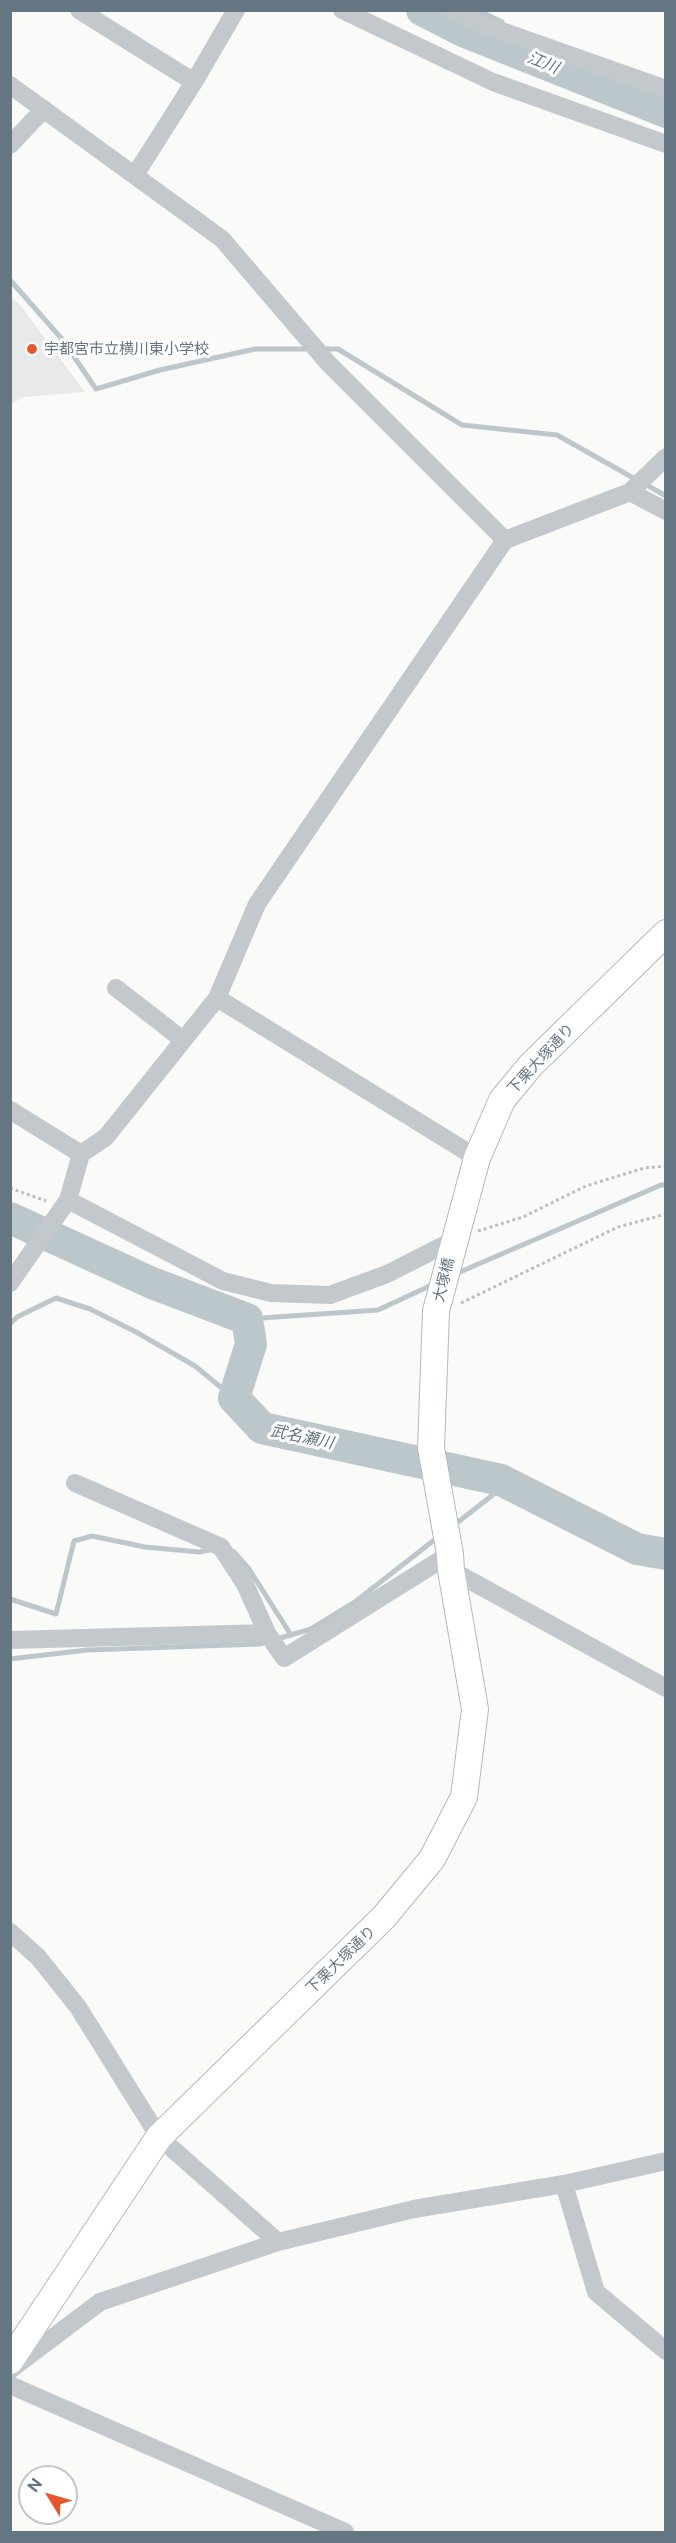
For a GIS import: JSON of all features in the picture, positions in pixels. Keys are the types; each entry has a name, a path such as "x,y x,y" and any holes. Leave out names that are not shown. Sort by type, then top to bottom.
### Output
{"street":[{"path":"79,10 194,82"},
{"path":"135,175 236,10"},
{"path":"342,10 493,82 666,144"},
{"path":"452,10 476,22 666,89"},
{"path":"10,85 222,239 328,363 505,540"},
{"path":"10,145 44,109"},
{"path":"17,1268 63,1207 81,1154 106,1137 217,998 257,904 505,540 630,492 666,457"},
{"path":"630,492 666,510"},
{"name":"下栗大塚通り","path":"453,1244 477,1158 502,1100 531,1065 666,933"},
{"path":"116,988 183,1041"},
{"path":"217,998 477,1158"},
{"path":"10,1110 81,1154"},
{"path":"63,1207 223,1281 271,1293 330,1294 387,1275 453,1244"},
{"name":"大塚橋","path":"436,1314 453,1244"},
{"name":"下栗大塚通り","path":"10,2361 159,2137 384,1917 432,1859 464,1797 475,1709 431,1448 436,1314"},
{"path":"75,1483 221,1547 245,1584 267,1633 284,1658 451,1562 666,1688"},
{"path":"10,1640 267,1633"},
{"path":"10,1932 38,1957 78,2007 159,2137 278,2242"},
{"path":"10,2370 100,2302 278,2242 414,2209 564,2184 666,2161"},
{"path":"564,2184 596,2292 666,2351"},
{"path":"10,2385 345,2532"}],"path":[{"path":"453,1244 523,1217 586,1186 644,1168 666,1166"},
{"path":"10,1188 63,1207"},
{"path":"436,1314 618,1227 666,1214"}],"shaded area":[{"name":"宇都宮市立横川東小学校","path":"11,296 21,306 85,392 24,397 11,404"}],"waterway":[{"name":"江川","path":"422,10 465,32 666,112"},
{"path":"477,10 502,22"},
{"path":"10,280 62,339 96,389 160,370 255,349 310,349"},
{"path":"322,349 338,349 462,425 557,435 637,480"},
{"path":"645,484 666,496"},
{"path":"453,1275 661,1185 666,1185"},
{"name":"武名瀬川","path":"10,1218 152,1283 247,1319 251,1344 234,1398 262,1428 501,1480 637,1549 666,1554"},
{"path":"247,1319 378,1310 434,1284"},
{"path":"10,1324 17,1317 56,1298 90,1309 195,1366 234,1398"},
{"path":"453,1526 508,1483"},
{"path":"10,1599 56,1614 74,1541 92,1536 145,1547 199,1552 214,1549"},
{"path":"10,1659 87,1650 260,1644 311,1629 355,1602 438,1537"},
{"path":"234,1552 249,1569 291,1635"}],"place":[{"name":"宇都宮市立横川東小学校","path":"32,349"}]}
